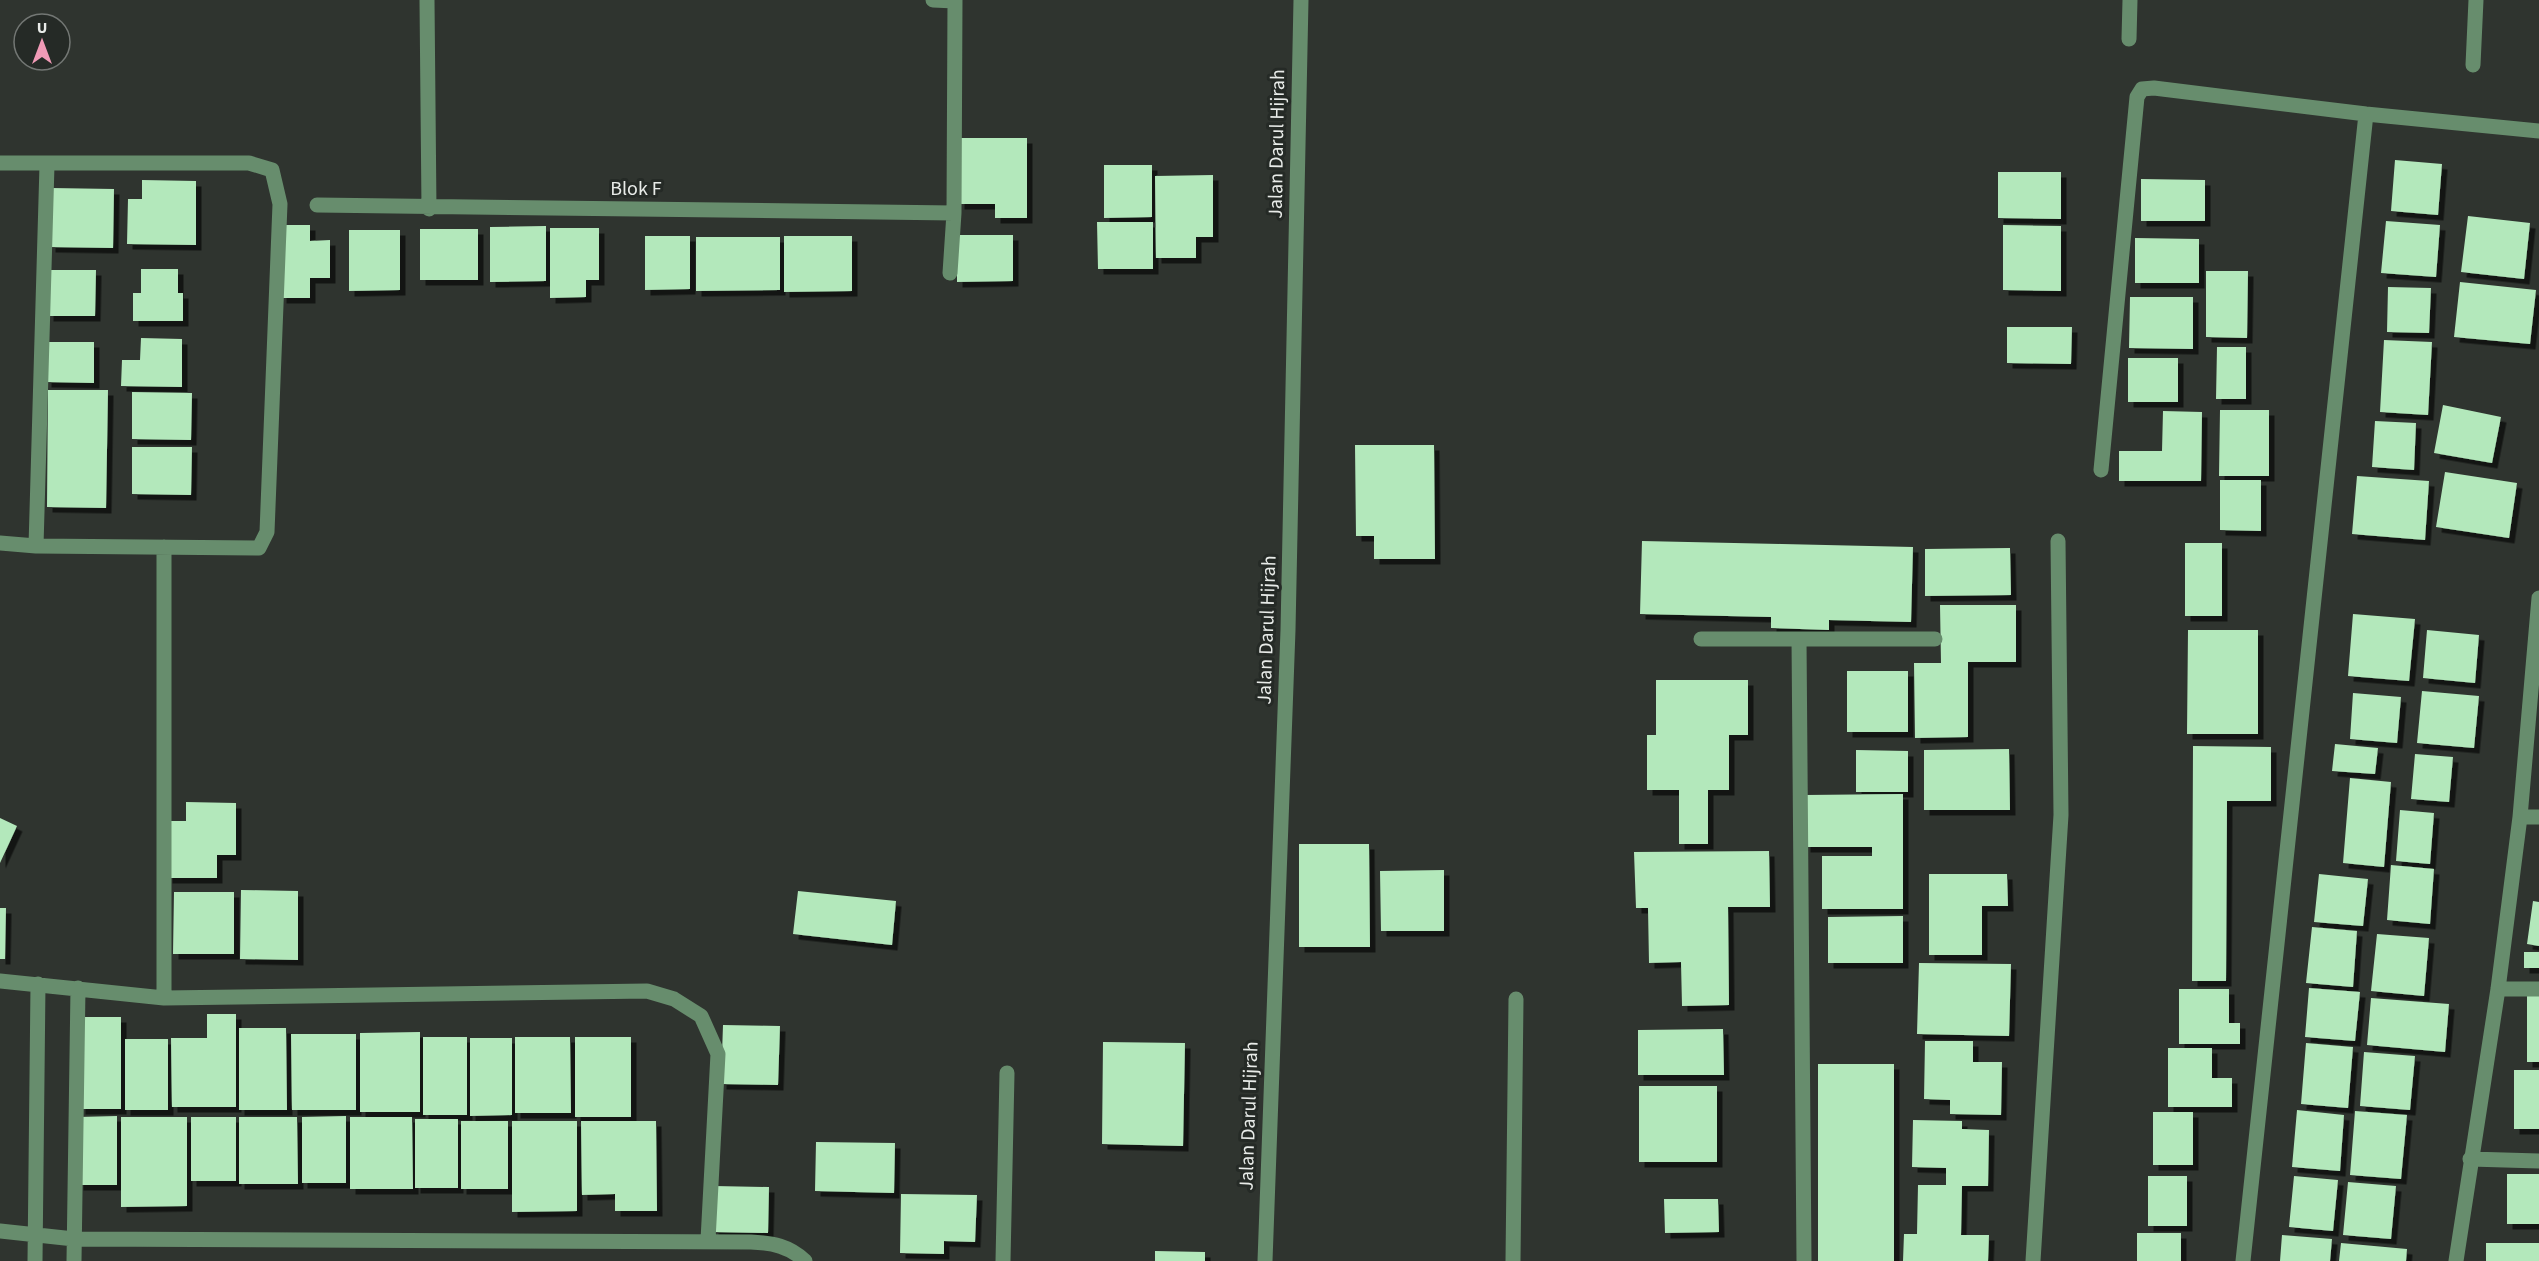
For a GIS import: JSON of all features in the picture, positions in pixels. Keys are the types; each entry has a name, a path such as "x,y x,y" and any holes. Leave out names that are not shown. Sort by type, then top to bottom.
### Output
{"street":[{"path":"427,0 429,209"},
{"path":"933,0 955,0 954,213 950,273"},
{"name":"Jalan Darul Hijrah","path":"1265,1261 1288,630 1301,0"},
{"path":"2129,39 2130,0"},
{"path":"2473,65 2476,0"},
{"path":"2101,470 2137,97 2142,89 2154,88 2366,114 2539,131"},
{"path":"2244,1261 2366,114"},
{"path":"0,163 47,165 249,163 272,170 280,204 267,532 259,549 36,546 0,543"},
{"path":"36,546 47,165"},
{"name":"Blok F","path":"317,206 954,213"},
{"path":"2033,1261 2061,815 2058,541"},
{"path":"164,547 164,998"},
{"path":"2456,1261 2498,989 2520,817 2539,598"},
{"path":"1701,639 1935,639"},
{"path":"1799,639 1803,1261"},
{"path":"2520,817 2539,817"},
{"path":"0,981 164,998 647,991 674,999 701,1016 718,1054 708,1240"},
{"path":"35,1261 38,984"},
{"path":"74,1261 78,988"},
{"path":"2498,989 2539,989"},
{"path":"1513,1261 1516,999"},
{"path":"1002,1261 1007,1073"},
{"path":"2470,1159 2539,1161"},
{"path":"0,1232 37,1233 74,1239 708,1240 773,1243 793,1250 805,1261"}],"building":[{"path":"959,138 1027,138 1027,218 995,218 995,204 959,204"},
{"path":"2395,160 2442,164 2438,215 2391,211"},
{"path":"1104,165 1152,165 1152,217 1104,218"},
{"path":"1998,172 2061,172 2061,219 1998,218"},
{"path":"1213,175 1213,237 1196,237 1196,258 1156,258 1155,176"},
{"path":"2141,179 2205,180 2205,221 2141,221"},
{"path":"142,180 196,181 196,245 127,244 128,199 142,199"},
{"path":"51,188 114,189 113,248 50,247"},
{"path":"2468,216 2530,223 2524,279 2461,272"},
{"path":"2386,221 2440,225 2436,277 2381,273"},
{"path":"1097,222 1153,222 1153,269 1098,269"},
{"path":"281,225 310,225 310,241 330,240 330,278 310,278 310,298 281,298"},
{"path":"2003,225 2061,226 2061,291 2003,290"},
{"path":"546,226 546,281 490,282 490,227"},
{"path":"550,228 599,228 599,280 586,280 586,297 550,298"},
{"path":"420,229 478,229 478,280 420,280"},
{"path":"349,230 400,230 400,290 349,291"},
{"path":"957,235 1013,235 1013,281 957,282"},
{"path":"645,236 690,236 690,289 645,290"},
{"path":"784,236 852,236 852,291 784,292"},
{"path":"696,237 780,237 780,290 696,291"},
{"path":"2135,238 2199,239 2199,283 2135,283"},
{"path":"141,269 178,269 178,293 183,293 183,321 133,321 133,293 141,293"},
{"path":"49,270 96,270 95,316 48,316"},
{"path":"2206,271 2248,271 2247,338 2206,337"},
{"path":"2460,282 2536,290 2530,344 2454,337"},
{"path":"2388,287 2431,288 2429,333 2387,332"},
{"path":"2130,297 2193,297 2193,349 2129,348"},
{"path":"2007,327 2072,327 2071,364 2007,363"},
{"path":"141,338 182,339 182,387 121,386 122,360 140,360"},
{"path":"2384,340 2432,342 2428,415 2380,412"},
{"path":"46,342 94,342 94,383 46,382"},
{"path":"2217,347 2246,347 2246,399 2216,399"},
{"path":"2128,358 2178,358 2178,402 2128,402"},
{"path":"48,390 108,390 106,508 47,507"},
{"path":"132,392 192,393 191,440 132,439"},
{"path":"2443,405 2501,417 2492,463 2434,453"},
{"path":"2220,410 2269,410 2269,476 2219,476"},
{"path":"2163,411 2202,412 2201,481 2119,481 2119,451 2162,451"},
{"path":"2375,421 2416,423 2414,470 2372,467"},
{"path":"1355,445 1434,445 1435,559 1374,559 1374,536 1356,536"},
{"path":"132,447 192,447 191,495 132,494"},
{"path":"2445,472 2517,483 2509,538 2436,527"},
{"path":"2357,476 2429,481 2425,540 2352,534"},
{"path":"2220,480 2261,480 2261,531 2220,530"},
{"path":"1642,541 1913,547 1911,622 1829,620 1829,630 1771,628 1771,617 1640,614"},
{"path":"2185,543 2222,543 2222,616 2185,616"},
{"path":"2010,548 2011,595 1925,596 1925,549"},
{"path":"1940,605 2016,605 2016,662 1968,662 1968,737 1915,738 1914,663 1941,663"},
{"path":"2353,614 2415,619 2409,681 2348,676"},
{"path":"2188,630 2258,630 2258,734 2187,734"},
{"path":"2427,630 2479,635 2475,683 2423,678"},
{"path":"1847,671 1908,671 1908,732 1847,732"},
{"path":"1656,680 1748,680 1748,735 1729,735 1729,790 1708,790 1708,844 1679,844 1679,790 1647,790 1647,735 1656,735"},
{"path":"2422,691 2479,696 2474,748 2417,743"},
{"path":"2353,693 2401,697 2397,743 2350,739"},
{"path":"2335,744 2378,748 2375,774 2332,771"},
{"path":"2193,746 2271,747 2271,801 2227,801 2226,981 2192,981"},
{"path":"2009,749 2010,810 1924,810 1924,750"},
{"path":"1856,750 1908,751 1908,792 1856,792"},
{"path":"2415,754 2453,757 2449,802 2411,799"},
{"path":"2350,778 2391,782 2384,867 2343,863"},
{"path":"1903,794 1903,909 1822,909 1822,856 1872,856 1872,847 1805,847 1805,795"},
{"path":"186,802 236,803 236,855 217,855 217,878 167,878 167,821 186,821"},
{"path":"2400,810 2434,813 2430,864 2396,861"},
{"path":"0,818 17,826 0,863"},
{"path":"1299,844 1369,844 1370,947 1299,947"},
{"path":"1769,851 1770,907 1728,907 1729,1005 1682,1006 1681,962 1649,963 1648,908 1636,908 1634,852"},
{"path":"2391,865 2434,869 2430,924 2387,920"},
{"path":"1444,870 1444,931 1381,931 1380,871"},
{"path":"1929,874 2007,874 2008,906 1982,906 1982,955 1929,955"},
{"path":"2319,874 2368,879 2363,926 2314,922"},
{"path":"241,890 298,891 298,960 240,959"},
{"path":"798,891 896,901 892,945 793,934"},
{"path":"174,892 234,892 234,954 173,954"},
{"path":"2533,901 2539,902 2539,946 2527,944"},
{"path":"0,908 6,908 5,959 0,959"},
{"path":"1903,916 1903,963 1828,963 1828,917"},
{"path":"2312,927 2357,931 2353,987 2306,983"},
{"path":"2377,934 2429,938 2424,996 2371,991"},
{"path":"2524,952 2539,952 2539,968 2524,968"},
{"path":"1919,963 2011,964 2009,1036 1917,1034"},
{"path":"2309,988 2360,992 2355,1041 2305,1037"},
{"path":"2179,989 2229,989 2229,1023 2240,1023 2240,1044 2179,1044"},
{"path":"2527,993 2539,993 2539,1062 2527,1062"},
{"path":"2371,998 2449,1004 2445,1052 2367,1045"},
{"path":"207,1014 236,1014 236,1107 172,1107 171,1038 207,1038"},
{"path":"80,1017 121,1017 121,1109 80,1109"},
{"path":"723,1025 780,1026 778,1085 721,1084"},
{"path":"239,1028 286,1028 287,1110 239,1110"},
{"path":"1723,1029 1724,1075 1638,1075 1638,1030"},
{"path":"420,1032 420,1112 360,1112 360,1033"},
{"path":"291,1034 356,1034 356,1110 292,1110"},
{"path":"423,1037 467,1037 467,1115 423,1115"},
{"path":"515,1037 570,1037 571,1113 515,1113"},
{"path":"575,1037 631,1037 631,1117 575,1117"},
{"path":"470,1038 512,1038 512,1115 470,1116"},
{"path":"125,1039 168,1039 168,1110 125,1110"},
{"path":"1925,1041 1973,1041 1973,1062 2002,1062 2001,1115 1950,1114 1950,1100 1924,1099"},
{"path":"1103,1042 1185,1043 1183,1146 1102,1144"},
{"path":"2306,1043 2353,1047 2348,1108 2301,1104"},
{"path":"2168,1048 2212,1048 2212,1078 2232,1078 2232,1107 2168,1107"},
{"path":"2364,1052 2415,1056 2410,1110 2360,1106"},
{"path":"1818,1064 1894,1064 1894,1261 1818,1261"},
{"path":"2514,1070 2539,1070 2539,1129 2514,1129"},
{"path":"1639,1086 1717,1086 1717,1162 1639,1162"},
{"path":"2297,1110 2344,1115 2340,1171 2292,1167"},
{"path":"2355,1111 2407,1115 2401,1179 2350,1175"},
{"path":"2153,1112 2193,1112 2193,1165 2153,1165"},
{"path":"117,1116 117,1185 78,1185 78,1117"},
{"path":"346,1116 346,1183 302,1183 302,1117"},
{"path":"121,1117 187,1117 187,1206 121,1207"},
{"path":"191,1117 236,1117 236,1181 191,1181"},
{"path":"239,1117 297,1117 298,1184 239,1184"},
{"path":"350,1117 412,1117 413,1189 350,1189"},
{"path":"415,1119 458,1119 458,1188 415,1188"},
{"path":"1913,1120 1962,1121 1962,1129 1989,1130 1988,1186 1962,1186 1961,1235 1989,1235 1988,1261 1903,1261 1904,1234 1917,1234 1918,1185 1946,1185 1946,1168 1912,1167"},
{"path":"461,1121 508,1121 508,1189 461,1189"},
{"path":"512,1121 577,1121 577,1211 512,1212"},
{"path":"581,1121 656,1121 657,1211 615,1211 615,1194 582,1195"},
{"path":"816,1142 895,1143 894,1193 815,1191"},
{"path":"2507,1174 2539,1174 2539,1224 2507,1224"},
{"path":"2148,1176 2187,1176 2187,1226 2148,1226"},
{"path":"2294,1176 2338,1180 2333,1231 2289,1227"},
{"path":"2348,1182 2396,1186 2391,1239 2343,1235"},
{"path":"714,1186 769,1187 768,1233 713,1232"},
{"path":"901,1194 977,1195 975,1242 944,1241 944,1254 900,1253"},
{"path":"1664,1199 1718,1199 1719,1232 1665,1233"},
{"path":"2137,1233 2181,1233 2181,1261 2137,1261"},
{"path":"2282,1235 2332,1239 2330,1261 2280,1261"},
{"path":"2341,1243 2407,1249 2406,1261 2339,1261"},
{"path":"2486,1243 2539,1243 2539,1261 2486,1261"},
{"path":"1155,1251 1205,1252 1205,1261 1155,1261"}]}
